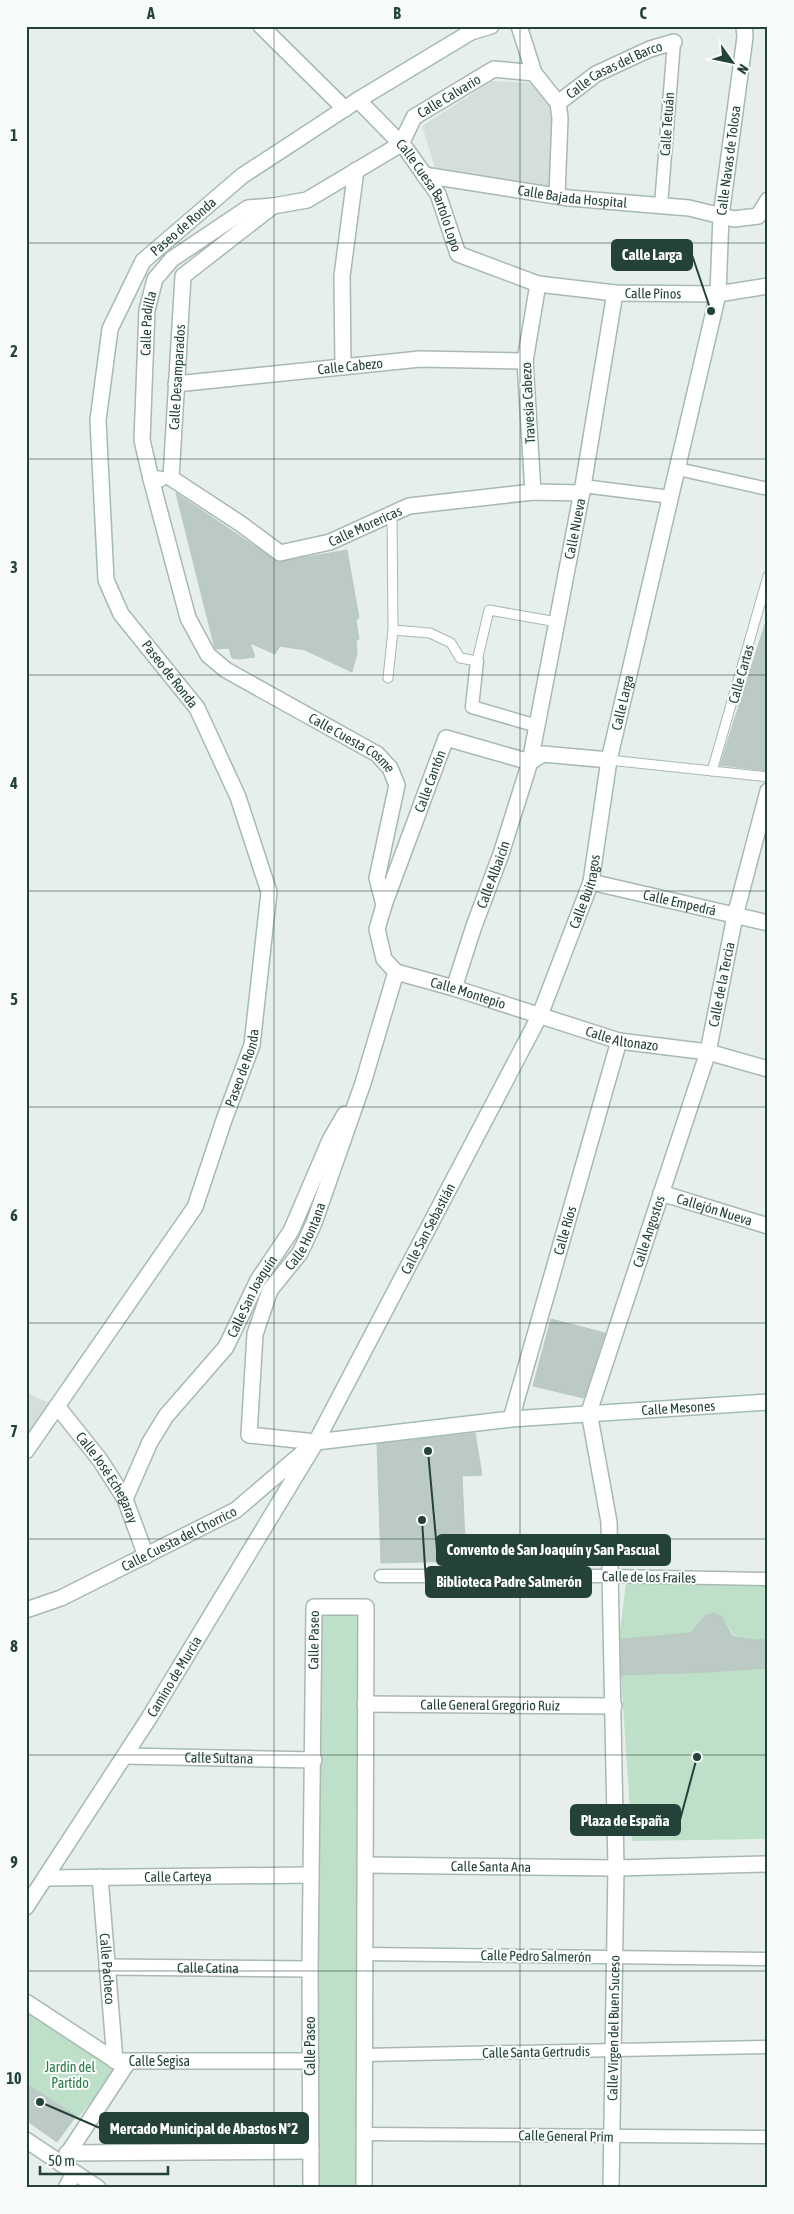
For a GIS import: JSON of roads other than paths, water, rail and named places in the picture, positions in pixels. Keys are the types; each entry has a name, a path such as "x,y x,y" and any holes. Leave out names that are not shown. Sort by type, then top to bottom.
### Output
{"street":[{"path":"261,26 344,109"},
{"name":"Paseo de Ronda","path":"26,1451 195,1207 224,1120 252,1045 269,892 238,797 197,708 121,614 106,580 98,420 110,329 143,261 242,176 358,100 472,32 491,26"},
{"name":"Calle Casas del Barco","path":"519,26 534,73 558,103 560,118 557,194"},
{"name":"Calle Navas de Tolosa","path":"718,294 721,216 745,37 744,26"},
{"name":"Calle Casas del Barco","path":"558,103 596,74 650,49 674,42"},
{"name":"Calle Tetuán","path":"661,205 674,42"},
{"name":"Calle Calvario","path":"401,144 414,117 494,69 534,73"},
{"name":"Calle Cuesa Bartolo Lopo","path":"358,100 401,144 438,194 458,254 538,284"},
{"path":"273,206 307,200 401,144"},
{"path":"343,367 342,276 356,170"},
{"name":"Calle Bajada Hospital","path":"424,175 557,194 569,198 689,208 734,219 758,216 768,200"},
{"name":"Calle Desamparados","path":"171,478 183,276 273,206"},
{"name":"Calle Padilla","path":"208,655 188,618 142,440 147,310 155,278 172,259 248,208 273,206"},
{"name":"Calle Pinos","path":"538,284 615,294 718,294 768,286"},
{"name":"Travesía Cabezo","path":"533,492 524,362 538,284"},
{"name":"Calle Nueva","path":"530,762 583,490 615,294"},
{"name":"Calle Larga","path":"609,760 718,294"},
{"name":"Calle Cabezo","path":"176,384 420,360 524,362"},
{"path":"678,469 768,489"},
{"path":"151,479 171,478"},
{"name":"Calle Morericas","path":"171,478 241,524 280,553 330,542 409,506 533,492 583,490"},
{"path":"583,490 671,497"},
{"name":"Calle Cuesta Cosme","path":"208,655 226,670 377,754 390,768 397,785 377,878 384,905"},
{"path":"477,661 472,707 537,726"},
{"name":"Calle Cantón","path":"384,905 446,738 530,762"},
{"path":"530,762 544,754 609,760"},
{"name":"Calle Buitragos","path":"540,1015 591,882 609,760"},
{"name":"Calle Albaicín","path":"454,988 474,926 501,854 530,762"},
{"name":"Calle de la Tercia","path":"708,1052 735,916 768,791"},
{"name":"Calle Empedrá","path":"591,882 768,923"},
{"path":"384,905 377,929 384,959 396,972"},
{"name":"Calle Montepío","path":"396,972 540,1015"},
{"name":"Calle Hontana","path":"316,1442 249,1434 255,1334 270,1290 300,1252 314,1223 363,1083 396,972"},
{"name":"Calle Altonazo","path":"540,1015 619,1041 708,1052 768,1069"},
{"name":"Calle San Sebastián","path":"316,1442 540,1015"},
{"name":"Calle Ríos","path":"511,1419 619,1041"},
{"name":"Calle Angostos","path":"589,1412 708,1052"},
{"name":"Calle San Joaquín","path":"124,1499 150,1442 166,1416 226,1347 258,1280 291,1231 330,1140 363,1083"},
{"name":"Callejón Nueva","path":"661,1193 768,1226"},
{"name":"Calle Mesones","path":"316,1442 511,1419 589,1412 768,1402"},
{"name":"Calle José Echegaray","path":"57,1406 100,1460 124,1499 146,1556"},
{"path":"589,1412 609,1522 614,1706"},
{"name":"Calle Cuesta del Chorrico","path":"26,1610 61,1598 236,1510 316,1442"},
{"name":"Camino de Murcia","path":"26,1907 125,1756 316,1442"},
{"name":"Calle de los Frailes","path":"381,1576 609,1576 768,1580"},
{"name":"Calle Paseo","path":"311,2188 310,1969 314,1760 314,1606 366,1607 364,2188"},
{"name":"Calle General Gregorio Ruiz","path":"365,1704 614,1706"},
{"name":"Calle Virgen del Buen Suceso","path":"611,2188 616,1868 614,1706"},
{"name":"Calle Sultana","path":"125,1756 314,1760"},
{"name":"Calle Santa Ana","path":"366,1865 616,1868 768,1864"},
{"name":"Calle Carteya","path":"46,1878 311,1875"},
{"name":"Calle Pacheco","path":"100,1877 107,1967 121,2061"},
{"name":"Calle Pedro Salmerón","path":"364,1954 768,1959"},
{"name":"Calle Catina","path":"107,1967 310,1969"},
{"name":"Calle Segisa","path":"26,2002 121,2061 311,2061"},
{"name":"Calle Santa Gertrudis","path":"364,2055 768,2047"},
{"path":"64,2159 121,2061"},
{"name":"Calle General Prim","path":"364,2134 768,2137"},
{"path":"26,2140 64,2159 74,2173 98,2188"},
{"path":"64,2159 310,2151"},
{"path":"66,2188 74,2173"}],"lane":[{"path":"388,678 392,630 392,513"},
{"name":"Calle Cartas","path":"712,772 768,576"},
{"path":"392,630 430,633 450,643 460,658 477,661 489,610 557,622"},
{"path":"609,760 768,777"}],"place":[{"name":"Calle Larga","path":"711,311"},
{"name":"Convento de San Joaquín y San Pascual","path":"428,1451"},
{"name":"Biblioteca Padre Salmerón","path":"422,1520"},
{"name":"Plaza de España","path":"697,1757"},
{"name":"Mercado Municipal de Abastos Nº2","path":"40,2102"}],"park label":[{"name":"Jardín del Partido","path":"70,2076"}]}
